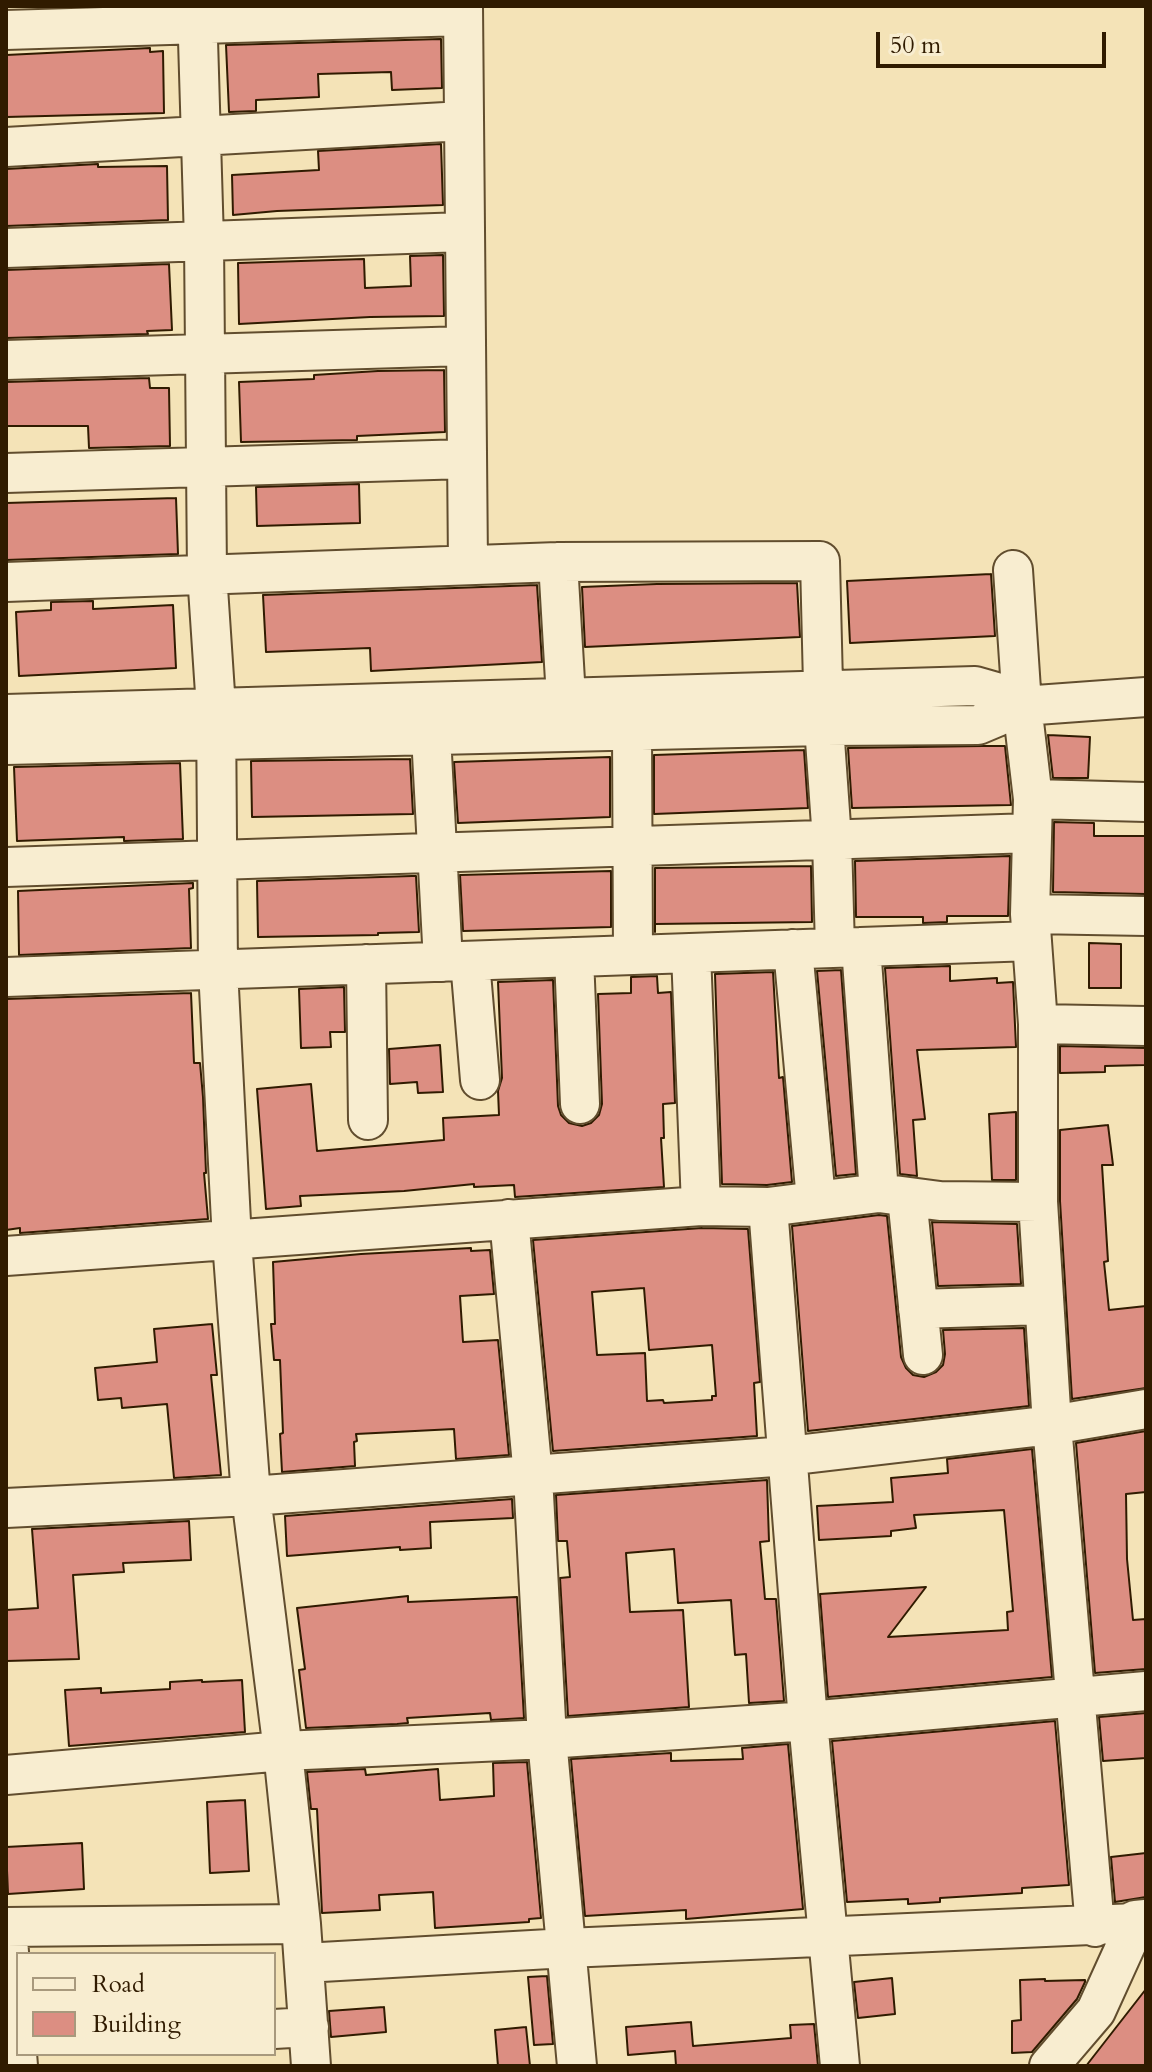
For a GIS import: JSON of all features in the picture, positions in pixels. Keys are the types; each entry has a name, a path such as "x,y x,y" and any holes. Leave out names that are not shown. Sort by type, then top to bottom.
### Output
{"street":[{"path":"6,30 61,16 463,11 468,565"},
{"path":"197,16 204,241 207,573 216,724 219,860 218,969 232,1241 251,1496 283,1751 304,1963 292,2028 311,2066"},
{"path":"6,147 463,121"},
{"path":"6,248 464,232"},
{"path":"6,360 465,346"},
{"path":"6,473 466,459"},
{"path":"6,582 558,562 820,561 823,708 832,840 848,948 893,1195 918,1309 923,1355"},
{"path":"558,562 566,698"},
{"path":"1013,570 1016,706 1032,816 1031,928 1038,1024 1038,1202 1074,1696 1126,1924 1096,2011 1049,2066"},
{"path":"6,745 216,724 566,698 823,708 978,725 1016,706 1146,697"},
{"path":"6,714 431,735 632,731 823,708"},
{"path":"632,731 633,955"},
{"path":"431,735 438,853 480,1080"},
{"path":"6,867 832,840 1146,802"},
{"path":"6,977 848,948 1146,916"},
{"path":"793,949 816,1200"},
{"path":"691,953 701,1206"},
{"path":"574,957 580,1104"},
{"path":"366,964 368,1120"},
{"path":"1038,1024 1146,1026"},
{"path":"6,1256 701,1206 768,1207 893,1195 940,1201 1038,1202"},
{"path":"768,1207 808,1721 840,2066"},
{"path":"509,1219 533,1476 547,1739 577,2066"},
{"path":"918,1309 1044,1305"},
{"path":"6,1508 251,1496 787,1456 1052,1425 1146,1409"},
{"path":"6,1775 283,1751 547,1739 808,1721 1146,1691"},
{"path":"15,2048 6,1927 301,1924"},
{"path":"304,1963 567,1948 1126,1924"}],"building":[{"path":"441,39 442,88 392,90 391,72 318,74 319,97 256,100 256,111 229,112 226,45"},
{"path":"150,48 150,52 163,51 164,113 6,117 6,55"},
{"path":"441,144 443,205 233,215 232,175 319,170 318,151"},
{"path":"98,164 98,167 167,166 168,220 6,226 6,169"},
{"path":"443,255 444,316 239,324 238,263 364,259 365,288 411,286 410,256"},
{"path":"169,264 172,330 147,331 148,334 6,338 6,270"},
{"path":"444,370 445,432 357,436 357,440 241,442 239,382 314,379 314,375 378,371"},
{"path":"149,378 150,388 169,388 170,446 89,448 88,426 6,426 6,382"},
{"path":"359,484 360,523 257,526 256,487"},
{"path":"176,498 178,554 6,560 6,503"},
{"path":"991,574 995,636 850,643 847,581"},
{"path":"797,583 800,637 585,647 582,587"},
{"path":"537,585 542,662 371,671 370,648 266,652 263,595"},
{"path":"93,601 93,609 173,605 176,668 19,676 16,612 51,610 51,602"},
{"path":"1048,735 1090,737 1088,778 1053,778"},
{"path":"1005,746 1011,805 852,808 848,748"},
{"path":"804,750 808,808 654,814 654,755"},
{"path":"610,757 610,817 458,823 454,762"},
{"path":"410,759 413,814 252,817 251,761"},
{"path":"180,763 183,839 124,841 124,837 17,841 14,767"},
{"path":"1054,822 1094,823 1094,836 1146,836 1146,894 1053,892"},
{"path":"1010,856 1008,916 947,916 947,922 923,923 923,917 856,917 855,861"},
{"path":"811,866 812,922 655,924 655,868"},
{"path":"611,871 611,927 463,931 460,875"},
{"path":"416,876 419,932 258,937 257,881"},
{"path":"193,883 193,888 189,889 191,948 19,955 18,891"},
{"path":"1089,943 1121,944 1121,988 1089,988"},
{"path":"950,966 950,981 997,978 997,983 1013,982 1016,1047 917,1050 925,1119 913,1120 917,1176 900,1174 885,968"},
{"path":"841,970 856,1174 836,1176 817,971"},
{"path":"773,972 779,1078 783,1077 792,1182 722,1184 715,974"},
{"path":"657,976 658,993 671,992 675,1103 663,1104 664,1138 661,1138 664,1187 515,1197 514,1185 474,1187 474,1184 300,1196 301,1206 266,1209 257,1089 311,1084 317,1151 444,1140 443,1118 499,1115 498,1091 502,1078 498,982 553,980 558,1106 569,1123 582,1126 599,1115 602,1104 598,994 631,993 631,977"},
{"path":"344,987 345,1032 330,1032 331,1047 301,1048 299,989"},
{"path":"191,993 194,1063 200,1063 203,1097 208,1219 20,1233 20,1228 6,1230 6,999"},
{"path":"440,1045 443,1092 418,1093 417,1082 390,1084 389,1049"},
{"path":"1060,1046 1146,1048 1146,1065 1105,1066 1105,1072 1060,1073"},
{"path":"1016,1112 1016,1180 992,1180 989,1114"},
{"path":"1108,1125 1113,1165 1102,1165 1108,1261 1104,1262 1109,1310 1146,1306 1146,1388 1072,1399 1060,1201 1060,1130"},
{"path":"887,1216 901,1357 906,1368 913,1375 924,1377 943,1365 943,1330 1024,1328 1029,1406 808,1431 792,1226"},
{"path":"932,1222 1017,1224 1021,1284 938,1286"},
{"path":"702,1228 748,1229 760,1382 754,1383 757,1436 553,1451 533,1240","holes":["644,1288 649,1350 712,1345 716,1396 712,1396 712,1400 647,1401 645,1353 597,1355 592,1292"]},
{"path":"471,1248 471,1251 490,1250 494,1294 460,1296 463,1342 498,1340 509,1455 456,1459 454,1429 356,1434 355,1466 282,1472 280,1360 274,1360 271,1324 275,1324 273,1262"},
{"path":"212,1324 217,1375 211,1375 221,1475 174,1478 167,1404 122,1408 121,1398 98,1400 95,1368 157,1362 154,1329"},
{"path":"1146,1431 1146,1492 1126,1494 1127,1559 1133,1620 1146,1619 1146,1669 1095,1673 1076,1443"},
{"path":"1032,1449 1052,1677 828,1697 820,1594 926,1587 888,1637 1008,1630 1007,1612 1013,1611 1004,1510 914,1515 916,1528 891,1531 891,1536 819,1540 817,1506 893,1502 891,1478 948,1473 947,1459"},
{"path":"767,1480 769,1541 760,1542 765,1599 776,1599 784,1701 749,1703 746,1654 735,1655 731,1600 678,1603 674,1549 626,1553 630,1612 683,1610 689,1707 568,1716 560,1578 570,1577 567,1541 558,1541 556,1495"},
{"path":"512,1499 513,1518 430,1522 431,1548 400,1550 400,1547 287,1556 285,1516"},
{"path":"189,1521 191,1560 123,1563 124,1572 73,1575 79,1659 6,1661 6,1610 38,1608 32,1529"},
{"path":"408,1596 408,1602 517,1597 524,1718 491,1720 490,1713 407,1718 408,1723 397,1724 306,1728 299,1670 305,1669 297,1608"},
{"path":"242,1680 245,1732 69,1746 65,1690 101,1688 101,1693 170,1689 170,1682"},
{"path":"1146,1713 1146,1758 1103,1761 1099,1717"},
{"path":"1055,1721 1069,1885 1022,1888 1022,1893 940,1898 940,1902 908,1904 908,1899 847,1902 832,1741"},
{"path":"788,1744 803,1909 686,1919 686,1910 585,1916 571,1759 671,1753 671,1761 743,1759 742,1748"},
{"path":"527,1762 541,1918 529,1919 529,1922 435,1928 433,1892 379,1895 380,1910 322,1913 317,1809 311,1809 307,1772 365,1769 366,1775 438,1769 440,1800 494,1796 493,1763"},
{"path":"245,1800 249,1871 210,1873 207,1802"},
{"path":"82,1843 84,1889 8,1894 6,1847"},
{"path":"1146,1853 1146,1897 1115,1902 1111,1857"},
{"path":"547,1976 553,2044 534,2045 528,1977"},
{"path":"892,1978 895,2014 858,2018 854,1982"},
{"path":"1020,1980 1085,1982 1077,1999 1032,2052 1012,2053 1012,2021 1021,2020"},
{"path":"1146,1989 1146,2066 1086,2066"},
{"path":"384,2007 386,2032 331,2037 329,2011"},
{"path":"691,2022 693,2046 791,2038 790,2025 814,2024 818,2066 676,2066 675,2051 628,2055 626,2027"},
{"path":"526,2027 530,2066 498,2066 495,2030"}]}
